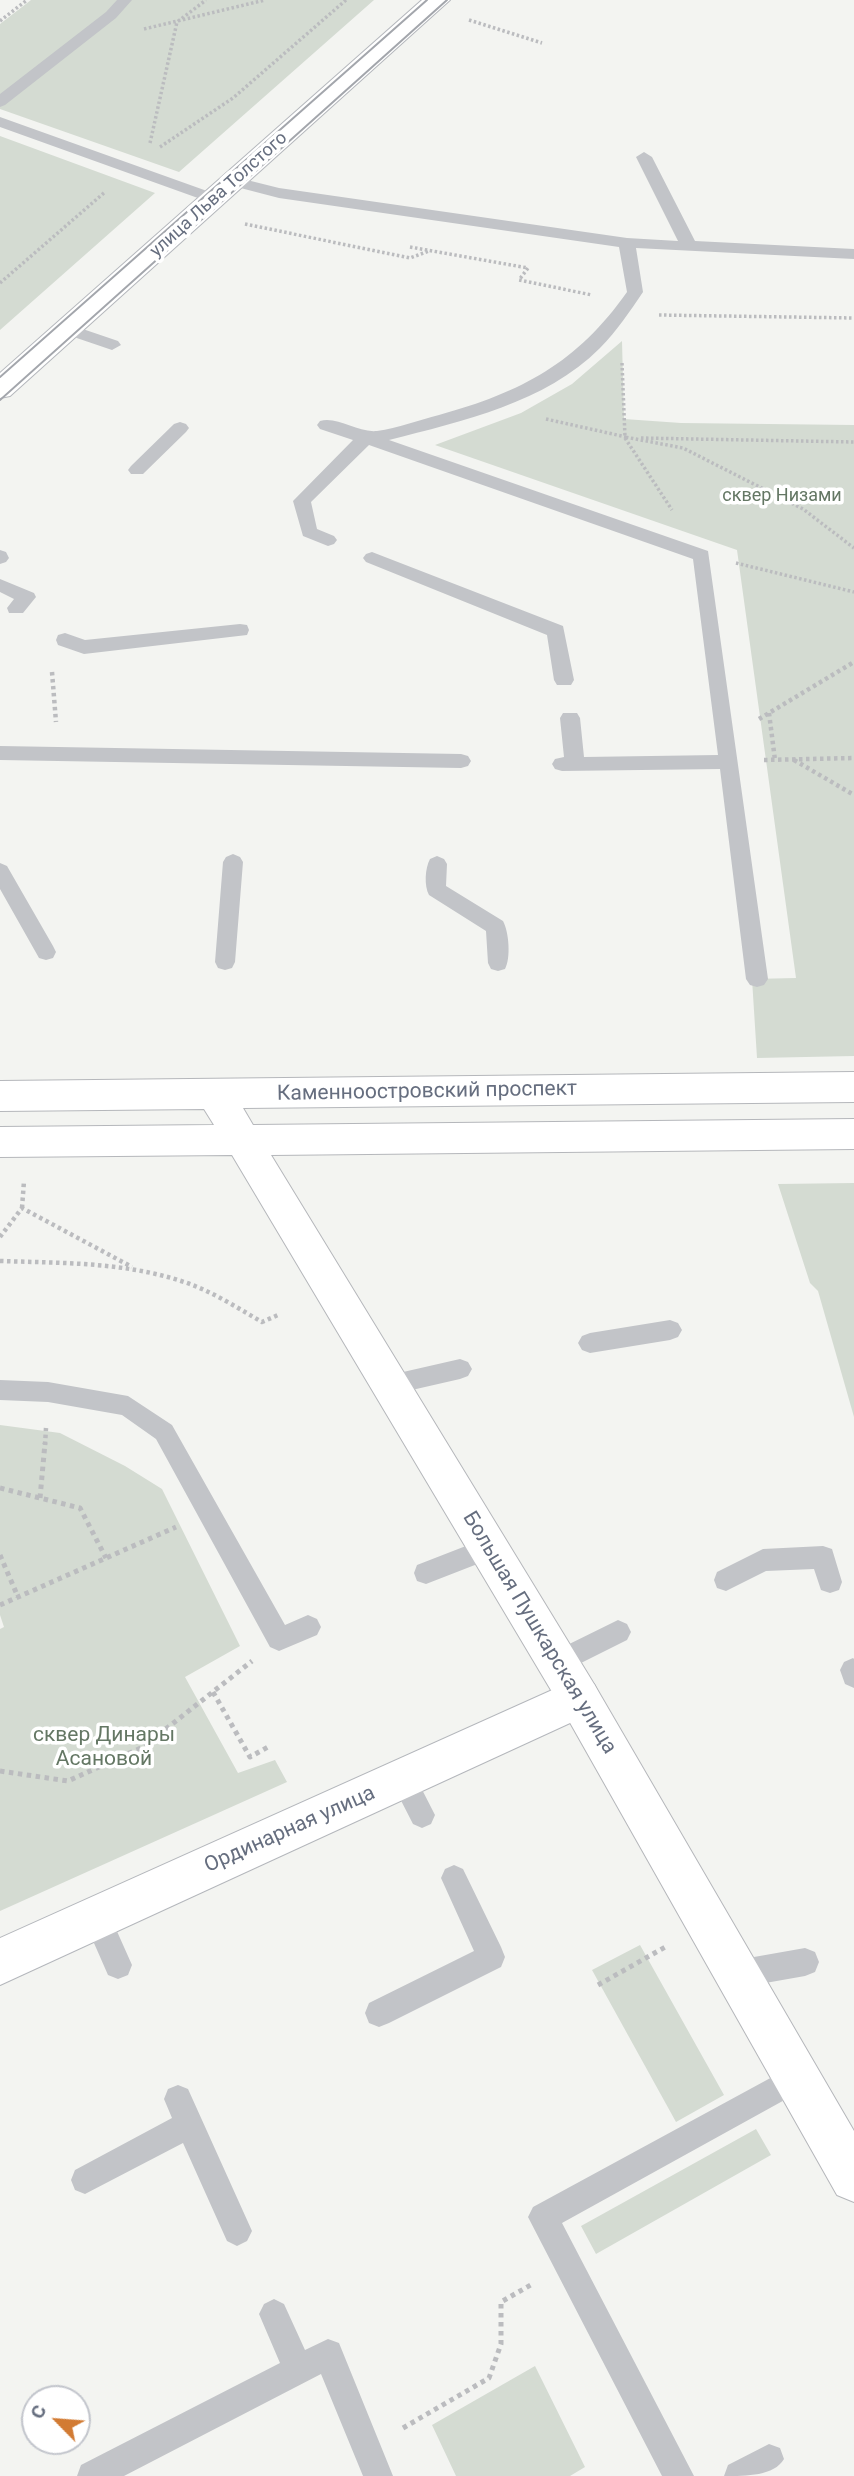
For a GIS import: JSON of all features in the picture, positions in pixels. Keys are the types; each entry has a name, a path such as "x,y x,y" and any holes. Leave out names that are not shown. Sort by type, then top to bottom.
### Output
{"main road":[{"name":"улица Льва Толстого","path":"0,389 437,0"},
{"name":"Каменноостровский проспект","path":"0,1096 216,1084 505,1081 854,1087"},
{"name":"Большая Пушкарская улица","path":"216,1084 244,1141 568,1680 854,2178"},
{"path":"0,1142 854,1134"},
{"name":"Ординарная улица","path":"0,1962 97,1918 412,1797 568,1680"}],"lane":[{"path":"0,102 103,22 125,0"},
{"path":"0,122 132,169 225,190 279,193 627,243 854,254"},
{"path":"644,157 689,246"},
{"path":"328,540 309,532 302,501 366,438 461,415 517,396 561,372 599,342 635,292 627,243"},
{"path":"68,329 111,345"},
{"path":"326,425 702,555 758,979"},
{"path":"137,470 180,428"},
{"path":"372,558 556,631 564,680"},
{"path":"0,585 27,597 16,608"},
{"path":"68,641 84,647 240,630"},
{"path":"570,718 568,764 729,762"},
{"path":"0,754 242,759 436,770 461,761"},
{"path":"240,779 242,759"},
{"path":"225,962 233,862"},
{"path":"437,864 436,890 496,927 498,962"},
{"path":"0,871 46,953"},
{"path":"590,1343 670,1330"},
{"path":"390,1385 460,1370"},
{"path":"0,1390 48,1392 128,1406 164,1432 279,1639 308,1627"},
{"path":"426,1573 489,1548"},
{"path":"726,1580 763,1560 823,1557 830,1582"},
{"path":"568,1680 618,1632"},
{"path":"379,2013 491,1957 454,1878"},
{"path":"97,1918 118,1965"},
{"path":"737,1974 805,1962"},
{"path":"679,2476 543,2217 798,2077"},
{"path":"85,2180 184,2112 237,2231"},
{"path":"274,2314 298,2370"},
{"path":"92,2476 328,2354 378,2476"},
{"path":"738,2476 769,2459"}],"path":[{"path":"0,21 27,0"},
{"path":"147,156 177,22 206,0"},
{"path":"0,283 147,156 233,98 346,0"},
{"path":"469,20 542,43"},
{"path":"245,224 410,258 429,251"},
{"path":"519,280 625,308 854,318"},
{"path":"625,308 625,437"},
{"path":"490,405 683,448 803,509 854,548"},
{"path":"625,437 854,442"},
{"path":"59,754 50,661 68,641"},
{"path":"775,760 769,713 854,662"},
{"path":"729,762 854,758"},
{"path":"794,760 854,795"},
{"path":"0,1237 22,1208 24,1181"},
{"path":"22,1208 136,1269"},
{"path":"0,1261 136,1269 180,1280 223,1299 261,1322 278,1315"},
{"path":"40,1498 48,1392"},
{"path":"0,1488 80,1508 106,1558"},
{"path":"0,1605 209,1513"},
{"path":"0,1555 18,1597"},
{"path":"0,1771 68,1781 143,1747 279,1639"},
{"path":"213,1692 250,1757 268,1747"},
{"path":"598,1985 668,1946"},
{"path":"421,2418 489,2378 501,2344 501,2302"}],"green space":[{"path":"31,0 374,0 179,172 0,109 0,24"},
{"path":"0,136 155,193 0,330"},
{"name":"сквер Низами","path":"622,341 624,419 681,423 854,425 854,1056 757,1058 752,979 796,978 737,550 435,445 521,413 572,384"},
{"path":"854,1183 854,1417 818,1291 810,1283 778,1184"},
{"name":"сквер Динары Асановой","path":"0,1425 60,1433 125,1466 162,1489 240,1646 185,1677 238,1773 275,1760 287,1782 0,1911 0,1629 4,1627 0,1615"},
{"path":"640,1945 724,2095 676,2122 592,1970"},
{"path":"756,2129 771,2155 596,2254 581,2226"},
{"path":"535,2366 585,2467 570,2476 456,2476 432,2425"}],"tram line":[{"path":"0,377 427,0"},
{"path":"0,400 447,0"}]}
